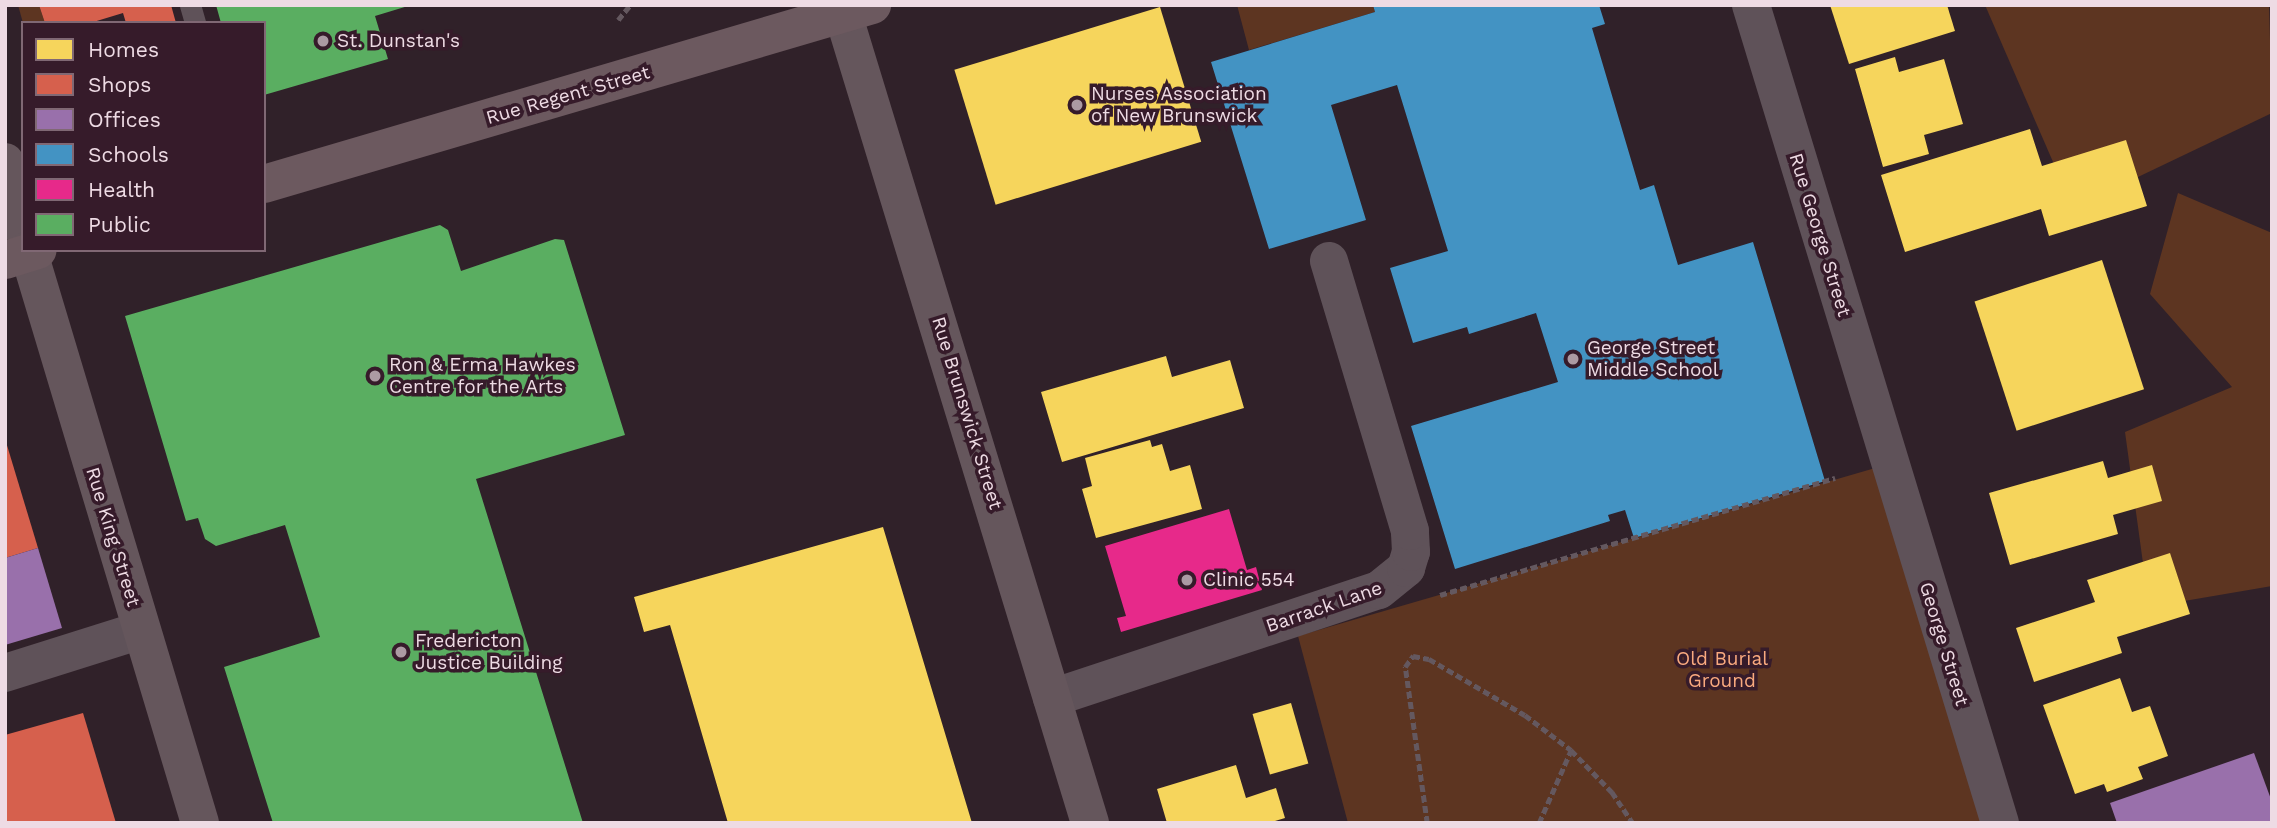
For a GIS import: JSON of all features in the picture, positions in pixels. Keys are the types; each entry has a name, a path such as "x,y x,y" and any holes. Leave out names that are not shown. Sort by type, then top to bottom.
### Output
{"main road":[{"name":"Rue Regent Street","path":"266,183 852,8"},
{"name":"Rue Brunswick Street","path":"852,8 1090,823"},
{"name":"Rue King Street","path":"5,162 21,234"},
{"name":"Rue King Street","path":"25,252 200,823"}],"street":[{"name":"Rue George Street","path":"1751,5 1889,464"},
{"name":"Barrack Lane","path":"1052,698 1379,590 1406,568 1410,531 1329,261"},
{"name":"George Street","path":"1889,464 2000,823"},
{"path":"5,673 141,630"}],"path":[{"path":"618,20 630,5"},
{"path":"1427,823 1405,667 1413,656 1429,659 1525,715 1571,750 1612,792 1633,823"},
{"path":"1539,823 1571,750"}],"green space":[{"path":"18,5 39,5 44,21 22,21"},
{"path":"1237,5 1373,5 1375,12 1249,50"},
{"path":"1985,5 2269,5 2272,113 2073,208"},
{"path":"2178,193 2272,233 2272,586 2149,607 2125,432 2232,387 2150,294"},
{"name":"Old Burial Ground","path":"1889,464 2000,823 1348,823 1298,636"}],"building: Homes":[{"path":"1830,5 1947,5 1955,31 1849,64"},
{"name":"Nurses Association of New Brunswick","path":"1160,7 1201,142 996,205 954,70"},
{"path":"1895,57 1899,72 1944,59 1963,124 1924,135 1929,154 1883,167 1855,69"},
{"path":"2030,129 2042,166 2126,140 2147,206 2049,236 2041,209 1905,252 1881,175"},
{"path":"2102,260 2144,389 2017,431 1975,301"},
{"path":"1166,356 1172,377 1230,360 1244,408 1062,462 1041,392"},
{"path":"1150,440 1152,447 1162,444 1170,471 1190,465 1202,509 1096,538 1082,489 1092,486 1085,458"},
{"path":"2103,461 2108,478 2152,465 2162,501 2113,515 2118,534 2010,565 1989,493"},
{"path":"883,527 972,823 728,823 670,625 644,632 634,597"},
{"path":"2170,553 2190,614 2117,637 2122,653 2034,682 2016,628 2095,602 2087,580"},
{"path":"2120,678 2132,712 2150,706 2168,756 2138,767 2143,779 2107,792 2104,784 2075,794 2043,705"},
{"path":"1291,703 1308,764 1270,775 1253,714"},
{"path":"1236,765 1246,798 1276,788 1285,818 1268,823 1167,823 1157,789"}],"building: Shops":[{"path":"39,5 171,5 175,21 125,21 123,13 97,21 44,21"},
{"path":"5,442 38,548 5,558"},
{"path":"83,713 116,823 5,823 5,735"}],"building: Offices":[{"path":"38,548 62,628 5,645 5,558"},
{"path":"2254,753 2272,802 2272,823 2117,823 2110,803"}],"building: Schools":[{"name":"George Street Middle School","path":"1373,5 1599,5 1605,24 1592,28 1640,190 1654,185 1678,265 1753,242 1825,481 1634,538 1625,510 1608,515 1610,521 1455,569 1411,426 1558,382 1536,313 1469,334 1467,327 1413,343 1390,268 1448,251 1397,85 1331,105 1366,220 1269,249 1211,62 1375,12"}],"building: Health":[{"name":"Clinic 554","path":"1229,509 1247,570 1256,567 1262,590 1121,632 1117,618 1126,616 1105,546"}],"building: Public":[{"name":"St. Dunstan's","path":"216,5 408,5 375,16 388,59 266,94 266,21 220,21"},
{"path":"440,225 448,230 461,271 555,239 564,240 625,435 476,479 583,823 273,823 224,667 320,637 285,525 216,546 205,539 198,518 186,521 125,316"}],"place":[{"name":"St. Dunstan's","path":"323,41"},
{"name":"Nurses Association of New Brunswick","path":"1077,105"},
{"name":"George Street Middle School","path":"1573,359"},
{"name":"Ron & Erma Hawkes Centre for the Arts","path":"375,376"},
{"name":"Clinic 554","path":"1187,580"},
{"name":"Fredericton Justice Building","path":"401,652"}]}
